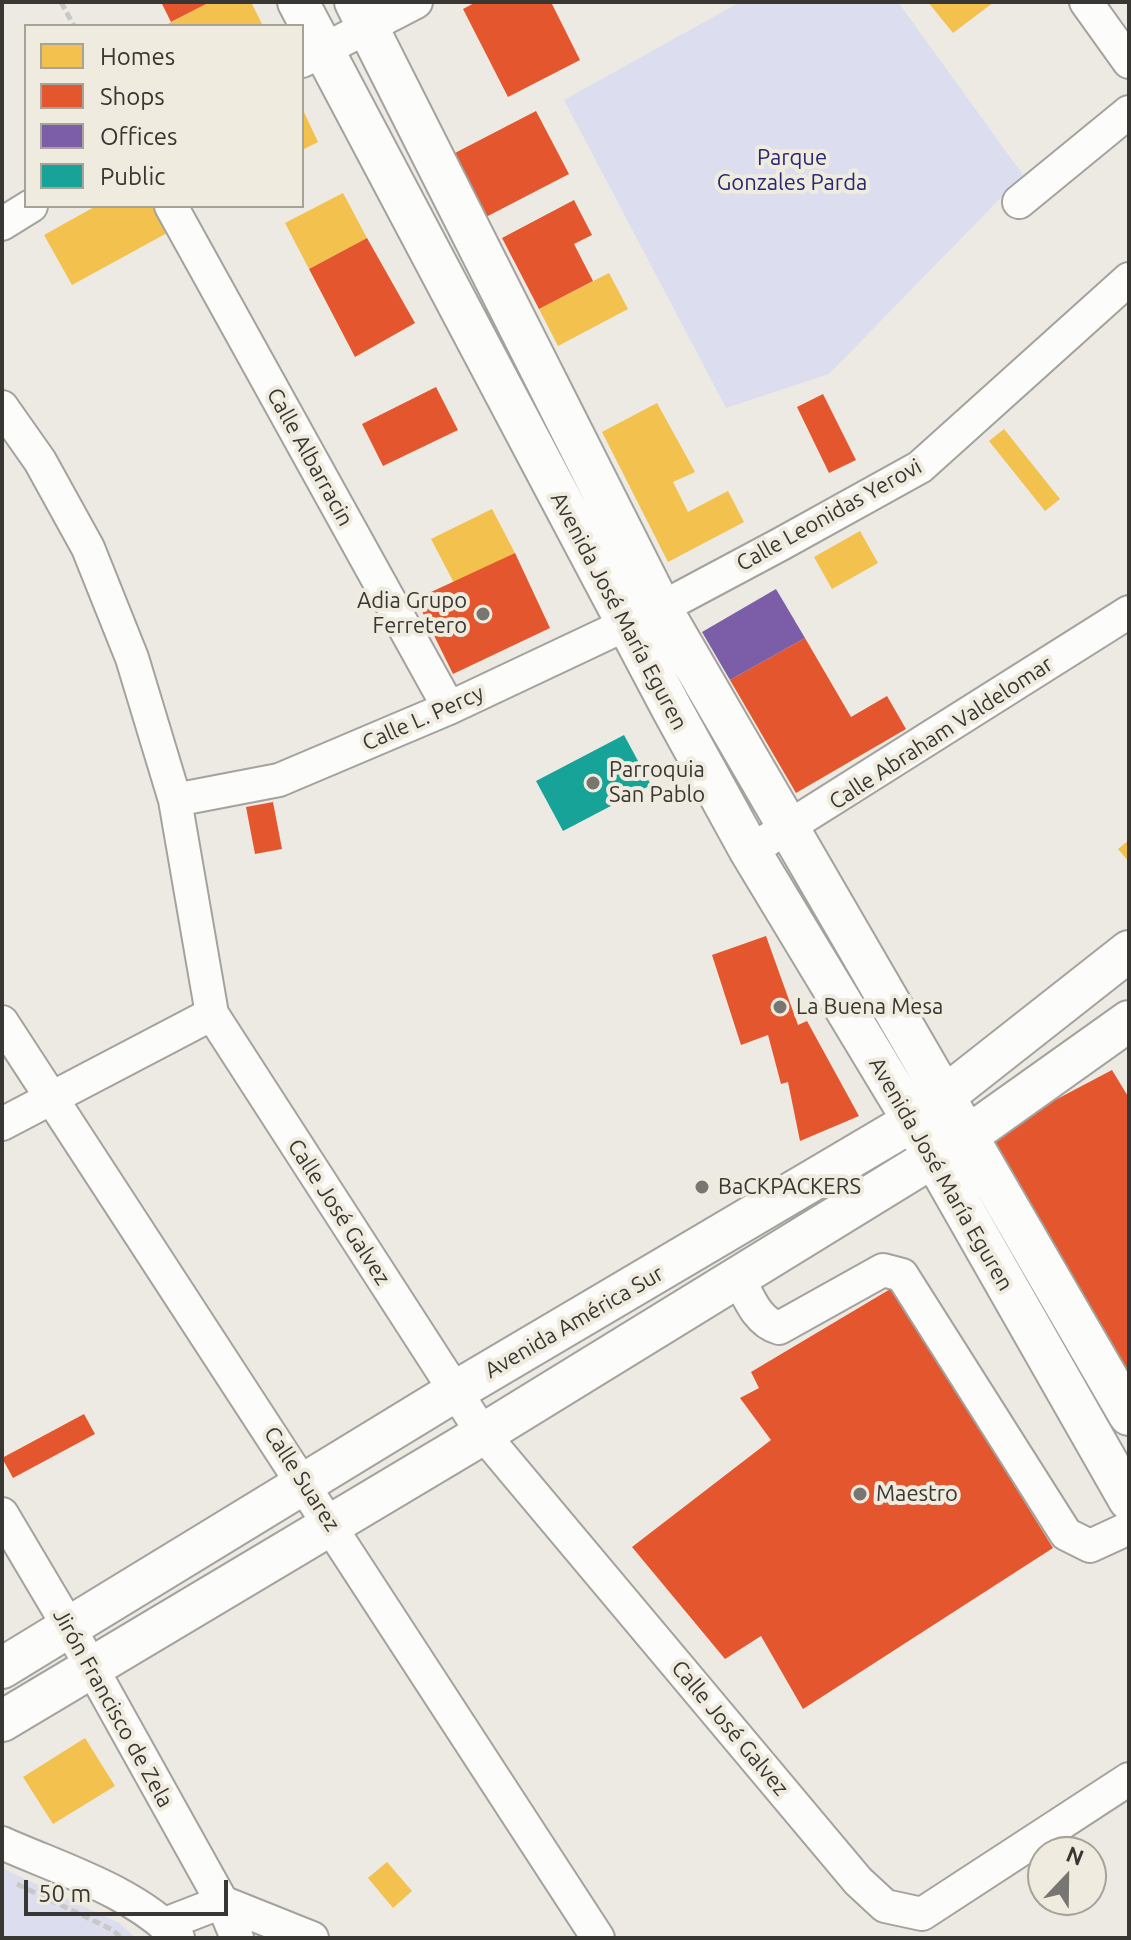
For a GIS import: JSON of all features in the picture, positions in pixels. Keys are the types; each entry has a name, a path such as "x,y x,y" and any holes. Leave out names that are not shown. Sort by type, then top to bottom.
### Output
{"main road":[{"name":"Avenida José María Eguren","path":"298,2 304,24"},
{"name":"Avenida José María Eguren","path":"357,10 661,608 1129,1415"},
{"name":"Avenida José María Eguren","path":"304,25 312,56 750,851 1124,1480"},
{"path":"672,709 709,689"},
{"name":"Avenida América Sur","path":"2,1668 454,1392 913,1121 1129,951"},
{"name":"Avenida América Sur","path":"2,1721 483,1434 966,1137 1129,1021"},
{"path":"739,1225 751,1269"}],"street":[{"path":"312,56 357,10 416,2"},
{"path":"1086,2 1129,62"},
{"path":"1019,202 1129,112"},
{"path":"2,224 28,208"},
{"name":"Calle Albarracin","path":"172,208 449,708"},
{"name":"Calle Leonidas Yerovi","path":"661,608 920,467 1129,279"},
{"name":"Calle José Galvez","path":"2,407 40,461 88,548 132,658 175,800 212,1014 483,1434 858,1881 885,1906 922,1914 1129,1779"},
{"name":"Calle L. Percy","path":"175,800 279,780 449,708 661,608"},
{"name":"Calle Abraham Valdelomar","path":"750,851 791,829 1129,612"},
{"path":"2,1124 212,1014"},
{"name":"Calle Suarez","path":"2,1022 305,1483 598,1938"},
{"path":"751,1269 755,1309 769,1326 779,1328 883,1270 902,1275 1066,1534 1090,1546 1129,1528"},
{"name":"Jirón Francisco de Zela","path":"2,1514 92,1667 222,1902 237,1938"},
{"path":"2,1843 112,1892 172,1931 222,1902 312,1938"}],"path":[{"path":"61,2 73,24"},
{"path":"16,1884 111,1929 122,1938"}],"green space":[{"name":"Parque Gonzales Parda","path":"740,2 898,2 1023,175 829,374 726,408 564,100"},
{"path":"2,1868 119,1923 136,1938 2,1938"}],"building: Homes":[{"path":"210,2 251,2 262,24 168,24"},
{"path":"928,2 994,2 953,33"},
{"path":"304,112 318,142 304,149"},
{"path":"343,193 367,238 309,269 285,223"},
{"path":"92,208 153,208 167,233 72,285 44,235"},
{"path":"609,273 628,309 558,346 539,309"},
{"path":"657,403 695,472 673,482 688,512 728,491 744,522 668,562 602,432"},
{"path":"1004,429 1060,499 1045,511 989,441"},
{"path":"492,509 515,553 454,583 431,539"},
{"path":"860,531 878,563 832,589 814,557"},
{"path":"1129,840 1129,862 1118,849"},
{"path":"85,1738 115,1786 53,1824 23,1777"},
{"path":"387,1862 412,1891 393,1908 368,1878"}],"building: Shops":[{"path":"161,2 210,2 171,22"},
{"path":"476,2 551,2 580,60 508,97 463,9"},
{"path":"536,111 569,174 486,217 453,154"},
{"path":"574,200 592,235 574,244 593,281 539,309 502,238"},
{"path":"367,238 415,323 355,357 309,269"},
{"path":"436,387 458,430 383,466 362,424"},
{"path":"823,394 856,460 829,473 797,407"},
{"name":"Adia Grupo Ferretero","path":"515,553 550,628 453,674 416,599"},
{"path":"805,638 851,717 887,696 906,729 796,793 730,680"},
{"path":"273,802 282,849 255,854 246,807"},
{"path":"766,936 798,1025 807,1021 859,1116 800,1141 788,1082 781,1084 768,1035 741,1045 712,955"},
{"path":"1112,1070 1129,1098 1129,1384 985,1137"},
{"name":"Maestro","path":"892,1288 1053,1548 803,1709 761,1636 725,1659 632,1547 771,1440 740,1398 759,1388 751,1372"},
{"path":"84,1414 95,1434 13,1478 2,1458"}],"building: Offices":[{"path":"776,589 805,638 730,680 702,632"}],"building: Public":[{"name":"Parroquia San Pablo","path":"624,735 651,785 563,831 536,781"}],"place":[{"name":"Adia Grupo Ferretero","path":"483,614"},
{"name":"Parroquia San Pablo","path":"593,783"},
{"name":"La Buena Mesa","path":"780,1007"},
{"name":"BaCKPACKERS","path":"702,1187"},
{"name":"Maestro","path":"860,1494"}]}
